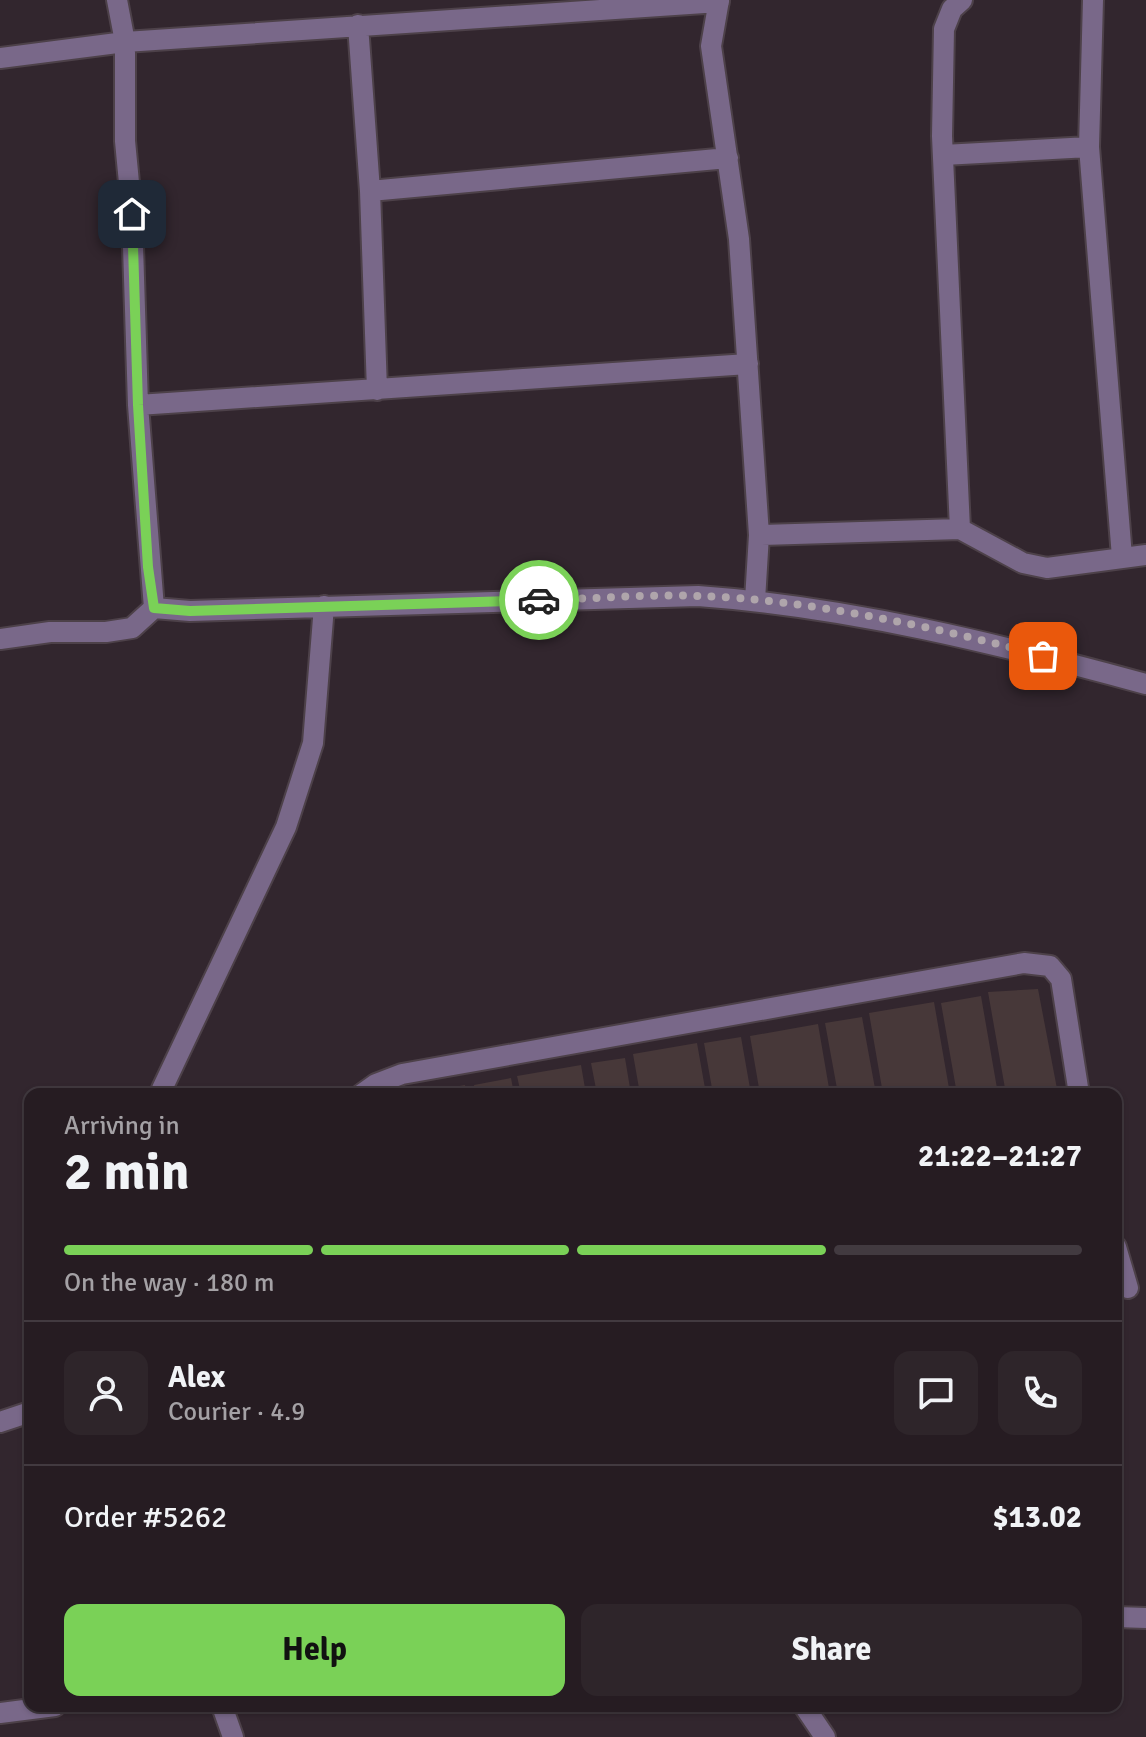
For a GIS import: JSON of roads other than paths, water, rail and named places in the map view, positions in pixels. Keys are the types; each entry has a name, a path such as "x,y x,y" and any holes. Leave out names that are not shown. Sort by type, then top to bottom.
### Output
{"street":[{"path":"117,0 125,42 125,141 132,214 138,405 148,567 154,608"},
{"path":"960,529 943,155 944,29 952,9 962,0"},
{"path":"1093,0 1089,147 1122,557"},
{"path":"0,58 125,42 719,1 711,46 739,239 759,535 755,600"},
{"path":"358,25 370,191 377,390"},
{"path":"943,155 1089,147"},
{"path":"370,191 728,158"},
{"path":"138,405 748,364"},
{"path":"759,535 960,529 1023,563 1047,568 1146,555"},
{"path":"0,639 132,628 154,608 190,611 698,596 755,600 862,617 1017,649 1146,684"},
{"path":"162,1088 286,827 313,743 324,606"},
{"path":"370,1088 402,1074 1024,963 1050,966 1061,979 1078,1088"},
{"path":"1122,1265 1130,1288"},
{"path":"0,1422 24,1414"},
{"path":"1122,1617 1146,1618"},
{"path":"0,1713 24,1710"},
{"path":"224,1712 233,1737"},
{"path":"808,1712 825,1737"}]}
